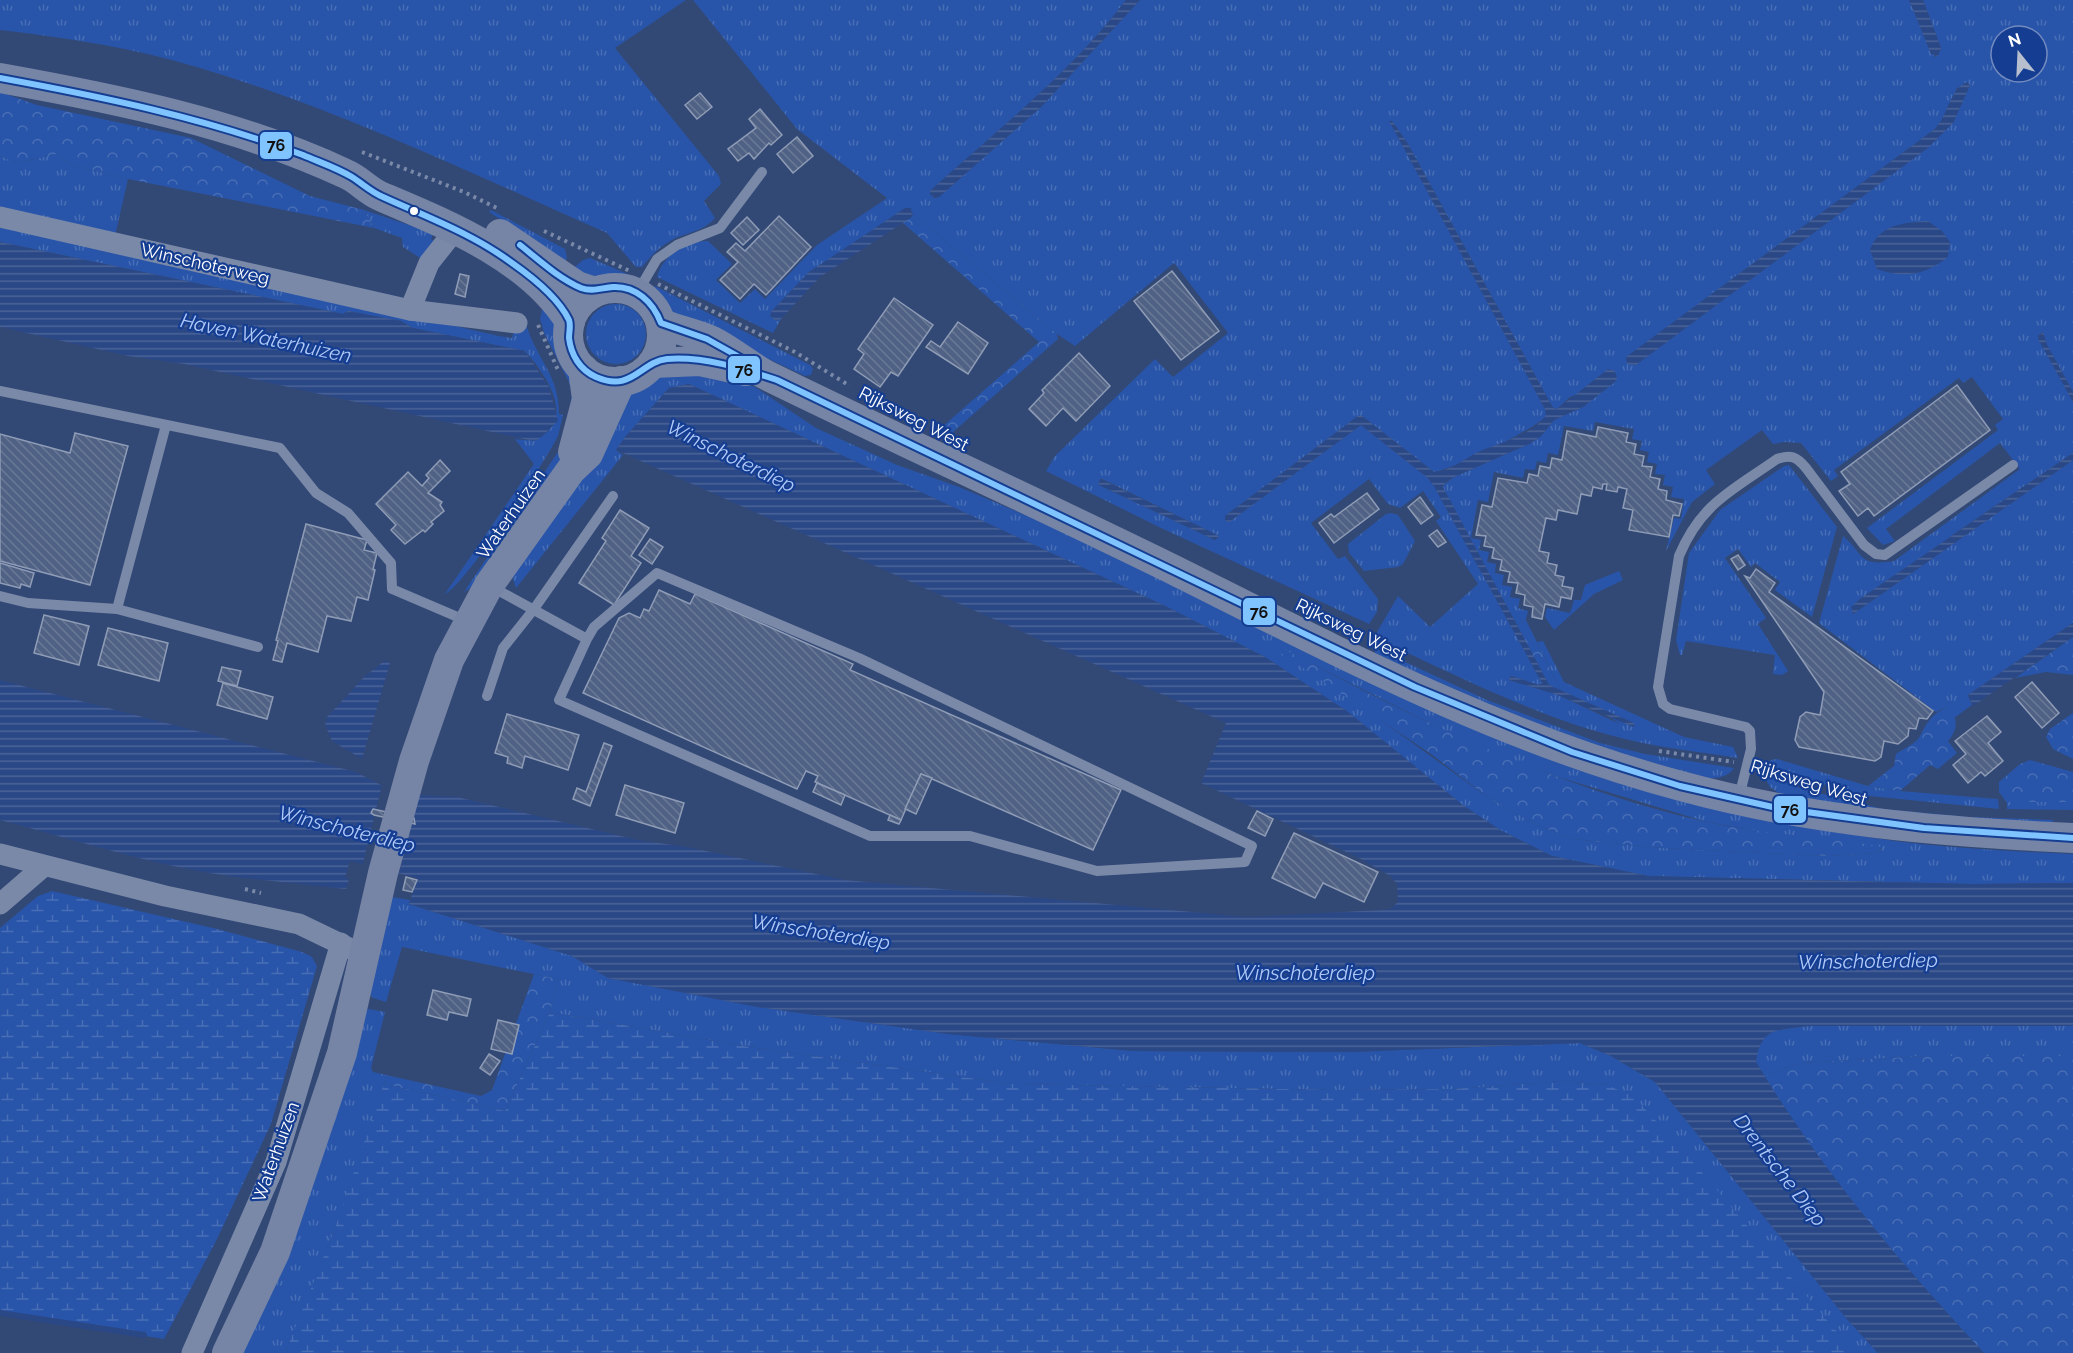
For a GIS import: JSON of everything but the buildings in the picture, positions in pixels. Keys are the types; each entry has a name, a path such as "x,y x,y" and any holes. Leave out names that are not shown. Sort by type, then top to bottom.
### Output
{"main road":[{"path":"0,78 95,95 186,118 281,148 348,175 371,192 456,229 554,285 577,286 595,292 641,285 661,323 662,340 653,363 639,375 621,381 573,374 570,322 554,285 513,241 376,176 348,175"},
{"path":"570,322 582,302 595,292"},
{"name":"Rijksweg West","path":"661,323 707,339 764,374 1462,709 1566,751 1679,786 1738,801 1816,816 1921,829 2073,838"},
{"name":"Rijksweg West","path":"653,363 700,362 764,374"},
{"name":"Waterhuizen","path":"571,470 573,450 586,399 573,374"},
{"name":"Waterhuizen","path":"227,1353 275,1252 342,1053 353,949 383,873 405,791 449,660 489,585 571,470 588,454 621,381"}],"street":[{"name":"Winschoterweg","path":"0,218 410,310 517,323"},
{"path":"410,310 429,263 456,229"},
{"path":"0,854 165,896 299,924 353,949"},
{"path":"0,904 44,866"},
{"name":"Waterhuizen","path":"192,1353 276,1162 353,949"}],"lane":[{"path":"641,285 657,258 666,251 720,228 762,172"},
{"path":"0,391 280,448 316,493 348,513 391,563 392,589 468,622"},
{"path":"117,609 166,425"},
{"path":"1738,801 1752,742 1750,731 1746,727 1670,709 1663,704 1658,687 1679,556 1686,539 1704,512 1777,459 1790,456 1799,460 1806,468 1864,545 1876,554 1886,555 2013,465"},
{"path":"487,696 503,648 534,609 613,496"},
{"path":"657,573 859,658 1252,846 1245,862 1097,871 970,836 870,836 560,700 587,639 594,627 657,573"},
{"path":"489,585 587,639"},
{"path":"0,596 28,603 117,609 258,647"}],"path":[{"name":"Rijksweg West","path":"554,285 580,249 641,285 696,300 795,352 855,389"},
{"path":"554,285 537,309 538,325 549,354 573,374"},
{"name":"Rijksweg West","path":"1649,750 1747,765 1809,786"}],"green space":[{"path":"0,0 686,0 615,48 719,176 721,184 704,201 715,218 700,229 668,242 642,267 636,267 607,233 406,144 304,103 200,68 151,55 76,40 0,30"},
{"path":"693,0 1126,0 1082,52 930,191 934,198 939,197 1041,107 1140,0 1909,0 1935,57 1941,48 1923,0 2073,0 2073,392 2047,345 2043,332 2038,336 2073,402 2073,453 1954,534 1853,614 2073,460 2073,623 1968,695 1972,705 1954,718 1947,707 1936,712 1819,623 1843,536 1867,560 1894,561 2020,469 2000,443 1886,529 1895,541 1883,545 1867,528 1998,430 1995,425 2003,419 1972,377 1963,383 1959,378 1834,470 1838,476 1831,481 1801,443 1773,444 1762,430 1706,470 1715,484 1692,502 1666,551 1674,518 1681,519 1684,499 1671,497 1673,487 1663,485 1665,475 1655,474 1657,464 1647,462 1649,452 1640,450 1642,441 1632,439 1634,429 1595,422 1593,431 1564,426 1558,455 1548,453 1546,463 1537,461 1535,470 1525,469 1523,478 1494,472 1488,502 1478,500 1471,538 1481,540 1479,550 1489,552 1487,562 1496,564 1495,573 1504,575 1502,585 1512,587 1510,597 1520,599 1518,608 1528,611 1526,620 1517,625 1444,491 1443,485 1454,477 1531,443 1541,436 1554,420 1583,407 1617,379 1570,397 1557,409 1553,408 1408,144 1392,121 1545,409 1546,416 1526,430 1492,448 1456,465 1434,472 1362,416 1358,416 1225,516 1229,522 1361,425 1428,478 1434,486 1542,683 1539,685 1511,676 1509,680 1558,695 1620,724 1597,708 1561,691 1537,642 1543,641 1564,682 1684,737 1733,747 1738,758 1625,739 1562,720 1468,681 1377,639 1377,632 1398,596 1430,627 1478,584 1436,521 1441,517 1423,491 1400,508 1388,504 1369,479 1311,523 1338,559 1345,556 1378,599 1377,612 1369,624 1161,528 1046,471 1055,456 1155,359 1173,377 1228,333 1174,263 1075,346 1057,334 913,214 909,208 809,272 771,312 773,319 781,319 773,333 657,277 664,262 676,251 691,243 708,241 732,264 716,280 740,303 755,289 765,299 817,245 887,198 797,129","holes":["1970,85 1953,123 1625,360 1935,129 1944,117 1957,88","1100,479 1217,535 1215,540 1099,485"]},
{"path":"0,92 37,105 191,138 310,196 364,210 374,228 128,179 69,164 57,154 17,163 0,156"},
{"path":"57,154 69,164 128,179 115,236 0,210 0,156 17,163"},
{"path":"364,210 427,231 433,234 431,239 437,242 422,259 403,247 402,238 374,228"},
{"path":"491,210 565,249 567,258 561,268 508,224 489,212"},
{"path":"913,214 1057,334 1058,339 952,433 942,427 1039,342 903,223"},
{"path":"0,223 499,336 512,338 516,326 527,327 556,389 559,414 563,415 558,436 487,546 470,569 445,594 534,464 515,439 537,439 549,430 555,421 555,400 551,389 525,351 413,328 401,321 348,311 343,314 0,242"},
{"path":"590,258 632,276 632,279 597,279 569,272 583,260"},
{"path":"655,286 810,365 813,369 811,375 805,376 728,340 676,319 652,291"},
{"path":"616,304 633,309 641,317 646,334 641,351 633,359 616,364 599,359 591,351 586,334 591,317 599,309"},
{"path":"543,306 556,324 559,350 575,383 567,448 552,475 474,586 464,592 566,440 572,394 569,382 545,335 540,319"},
{"path":"665,370 733,379 755,387 816,428 897,465 959,487 1091,543 1220,607 1818,828 1913,843 2073,854 2073,883 1969,884 1648,876 1552,856 1500,830 1462,805 1348,712 1265,657 1165,606 689,384 669,388 626,436 616,450 623,455 516,588 512,576 632,391","holes":["1282,649 1482,749 1558,777 1707,822 1882,848 1877,853 1829,856 1662,848 1573,839 1537,825 1489,798"]},
{"path":"1789,465 1837,527 1812,617 1775,590 1780,582 1755,563 1751,567 1738,549 1725,558 1766,618 1758,624 1788,671 1782,675 1773,674 1775,655 1686,641 1682,655 1680,655 1676,640 1689,553 1720,510 1784,466"},
{"path":"1386,514 1398,515 1415,541 1403,564 1398,567 1364,571 1349,553 1348,544"},
{"path":"1619,571 1623,580 1594,594 1554,630 1545,617 1547,608 1570,613 1574,600 1581,600 1585,585"},
{"path":"1526,620 1561,691 1549,685 1517,625"},
{"path":"2073,637 2073,675 2046,672 2015,678"},
{"path":"1282,648 1436,726 1596,791 1707,822 1882,847 1877,853 1829,856 1662,848 1573,839 1537,825 1489,798 1431,754 1279,652"},
{"path":"1375,648 1487,700 1600,743 1645,754 1734,768 1720,777 1691,776 1517,722 1375,653"},
{"path":"1947,707 1954,715 1956,724 1948,741 1957,753 1938,769 1930,765 1900,791 1868,786 1894,766 1896,754 1916,741 1930,719"},
{"path":"2073,713 2073,759 2053,749 2046,737 2050,729"},
{"path":"1777,759 1868,786 1998,799 1999,809 1860,795 1805,779 1767,764"},
{"path":"2030,760 2073,772 2073,802 2006,802 1999,792 1999,782 2020,764"},
{"path":"1762,773 1803,789 1883,809 1969,817 2054,820 2046,827 1983,824 1783,796 1770,787"},
{"path":"2007,802 2073,802 2073,810 2007,809"},
{"path":"52,891 217,929 302,952 312,957 317,966 271,1124 216,1241 164,1339 0,1313 0,928 38,896"},
{"path":"392,897 410,900 409,904 572,956 608,978 758,1007 948,1034 1133,1051 1351,1052 1580,1043 1611,1056 1655,1082 1847,1319 1878,1353 1855,1353 1607,1085 1564,1081 1453,1089 1338,1090 1012,1084 749,1047 550,1012 558,979 402,947 386,1002 373,998 367,990"},
{"path":"534,974 558,979 550,1012 505,1111 384,1084 386,1075 481,1096 492,1090"},
{"path":"369,1009 385,1012 371,1068 373,1072 386,1075 351,1186 285,1353 236,1353 362,1012"},
{"path":"550,1012 749,1047 1012,1084 1338,1090 1453,1089 1564,1081 1607,1085 1634,1097 1688,1156 1855,1353 285,1353 334,1231 384,1084 505,1111"},
{"path":"1820,1025 2073,1026 2073,1056 1925,1056 1800,1063 1764,1076 1756,1062 1760,1041 1764,1036 1776,1031"},
{"path":"1925,1056 2073,1056 2073,1353 1984,1353 1895,1254 1839,1185 1764,1076 1800,1063"}],"water":[{"path":"1126,0 1140,0 1041,107 939,197 930,195 930,191 1082,52"},
{"path":"1909,0 1923,0 1941,48 1938,56 1931,54"},
{"path":"1967,82 1970,85 1953,123 1928,148 1636,365 1627,364 1626,357 1935,129 1956,91"},
{"path":"1389,121 1392,121 1408,144 1553,408 1557,409 1608,369 1615,371 1617,379 1614,383 1583,407 1554,420 1541,436 1531,443 1446,481 1443,487 1549,685 1632,722 1635,725 1633,727 1558,695 1509,680 1511,676 1539,685 1542,683 1434,486 1428,478 1361,425 1229,522 1225,520 1225,516 1358,416 1362,416 1434,472 1451,467 1476,453 1523,434 1546,416 1545,409"},
{"path":"905,208 911,208 912,217 820,277 781,319 776,321 770,316 771,312 809,272"},
{"path":"1928,221 1942,231 1950,242 1948,257 1931,268 1914,274 1896,274 1877,269 1870,250 1879,235 1893,226"},
{"name":"Haven Waterhuizen","path":"0,242 343,314 348,311 401,321 413,328 525,351 549,387 558,421 539,439 533,441 184,364 128,356 0,327"},
{"path":"2043,332 2047,345 2073,392 2073,402 2038,339"},
{"path":"689,384 1165,606 1265,657 1348,712 1463,805 1500,830 1552,856 1648,876 1969,884 2073,883 2073,1026 1806,1026 1772,1033 1766,1037 1758,1051 1756,1062 1834,1177 1862,1214 1984,1353 1878,1353 1847,1319 1655,1082 1611,1056 1580,1043 1351,1052 1133,1051 948,1034 758,1007 608,978 572,956 409,904 417,878 350,861 345,878 349,879 346,889 260,880 209,873 156,862 0,820 0,680 356,772 381,785 419,795 457,797 638,840 687,847 845,880 1247,917 1382,910 1390,909 1398,902 1397,884 1390,876 1361,859 1201,783 1226,723 616,450 669,388"},
{"path":"2073,453 2073,460 1853,614 1851,607 1861,598"},
{"path":"1100,479 1219,537 1215,540 1099,485"},
{"path":"2073,623 2073,637 1973,706 1968,695"},
{"path":"384,661 390,663 362,759 332,741 325,725 327,717 365,676"}],"pier":[{"path":"382,785 419,795 398,876 362,867"}],"waterway":[{"path":"0,1313 144,1335"}],"transit line":[{"name":"76","path":"0,78 191,119 266,142 328,165 352,177 379,195 482,243 528,275 558,303 570,322 569,338 574,356 585,370 596,377 618,381 627,379 658,361 695,359 723,364 777,380 1415,687 1572,752 1680,786 1777,808 1924,828 2073,838"},
{"name":"76","path":"520,245 564,279 581,288 589,290 621,287 636,292 653,308 661,323 707,339 741,358"}],"water label":[{"name":"Winschoterdiep","path":"731,456"},
{"name":"Winschoterdiep","path":"347,829"},
{"name":"Winschoterdiep","path":"821,932"},
{"name":"Winschoterdiep","path":"1868,961"},
{"name":"Winschoterdiep","path":"1305,973"},
{"name":"Drentsche Diep","path":"1780,1170"}]}
